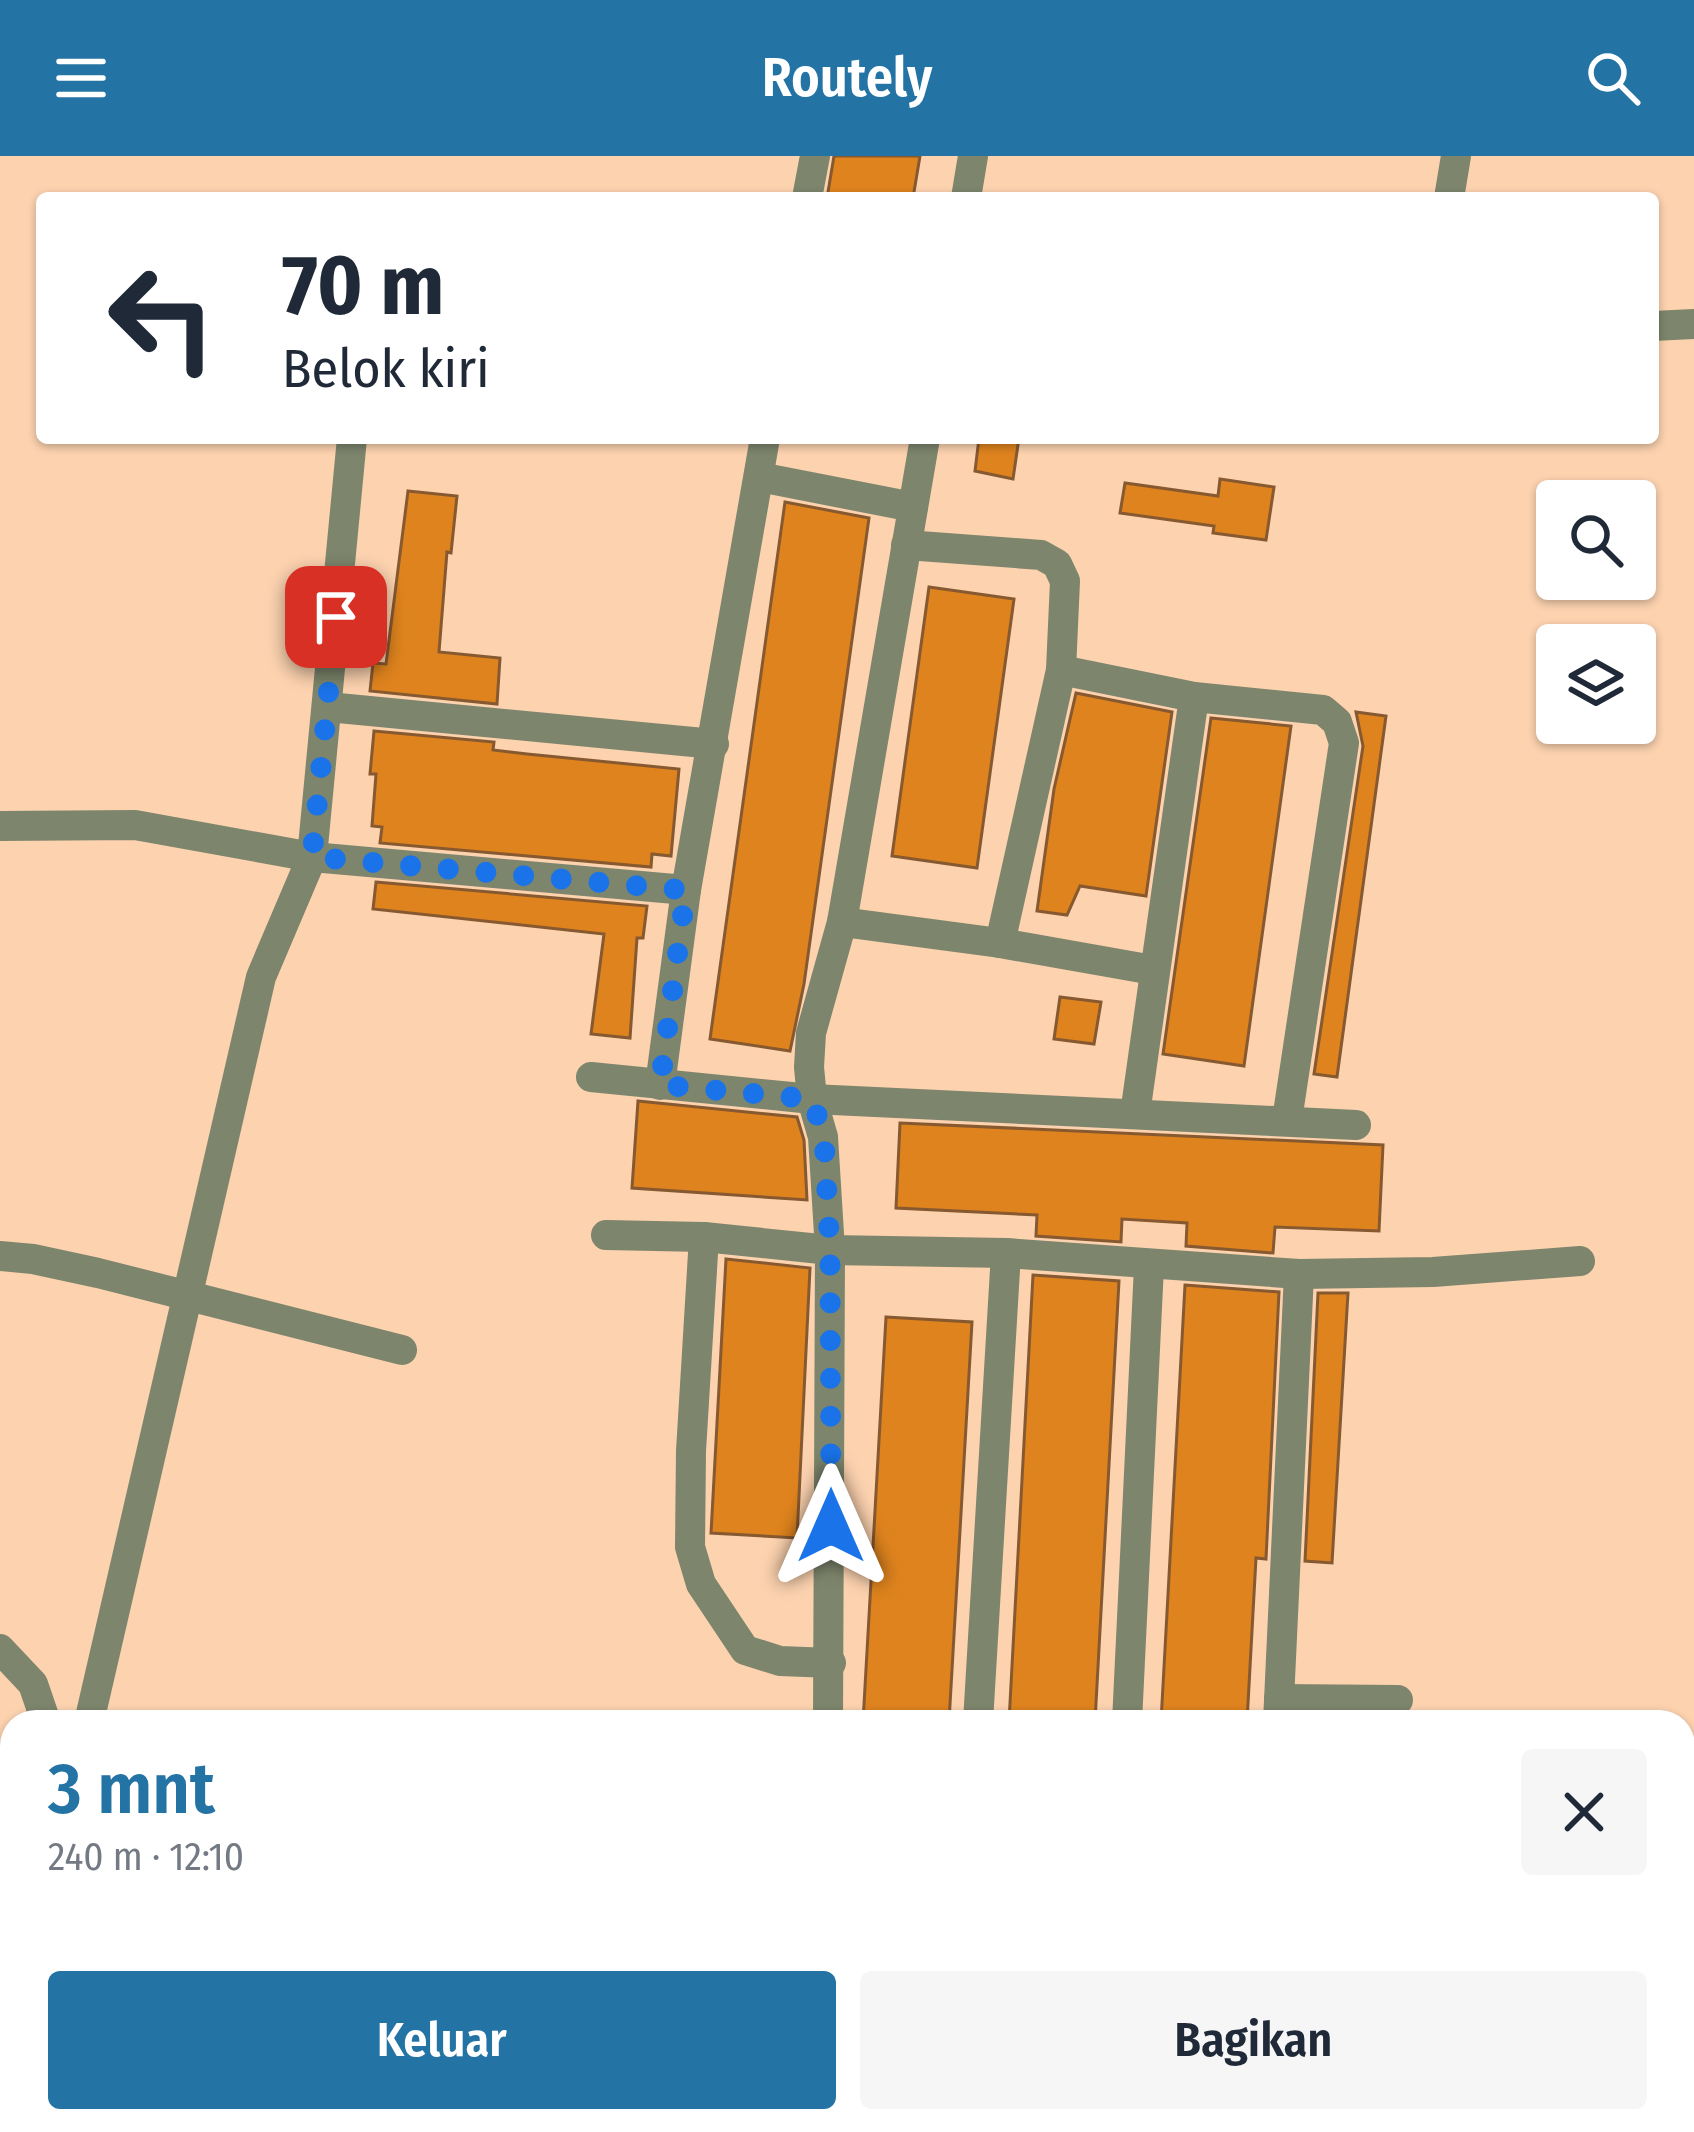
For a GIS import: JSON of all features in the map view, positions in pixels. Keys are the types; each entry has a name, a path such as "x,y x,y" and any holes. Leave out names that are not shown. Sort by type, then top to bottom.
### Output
{"street":[{"path":"808,192 815,156"},
{"path":"967,192 973,156"},
{"path":"1449,192 1456,156"},
{"path":"1659,326 1694,324"},
{"path":"92,1710 261,977 312,857 351,444"},
{"path":"660,1085 686,890 764,444"},
{"path":"829,1710 830,1250 824,1137 812,1099 812,1033 842,922 924,444"},
{"path":"759,477 913,507"},
{"path":"906,545 1041,555 1057,564 1064,580 1061,670 1000,943"},
{"path":"1061,670 1194,697 1295,704 1323,710 1337,722 1344,743 1287,1120"},
{"path":"1135,1114 1194,697"},
{"path":"328,707 714,744"},
{"path":"0,826 135,825 312,857 686,890"},
{"path":"842,922 1153,970"},
{"path":"591,1077 812,1099 1356,1125"},
{"path":"606,1234 704,1237 830,1250 1006,1253 1299,1274 1433,1272 1580,1261"},
{"path":"704,1237 690,1547 701,1584 745,1650 780,1661 831,1663"},
{"path":"979,1710 1006,1253"},
{"path":"0,1256 33,1258 402,1349"},
{"path":"1128,1710 1149,1266"},
{"path":"1278,1710 1299,1274"},
{"path":"0,1648 33,1684 42,1710"},
{"path":"1289,1710 1398,1700"}],"building":[{"path":"834,156 920,156 914,192 828,192"},
{"path":"978,444 1018,444 1013,479 975,471"},
{"path":"1220,479 1274,487 1266,540 1213,533 1214,526 1120,513 1125,483 1218,496"},
{"path":"408,491 457,496 439,652 500,658 497,704 370,691 373,663 386,664"},
{"path":"785,502 869,518 804,984 790,1051 710,1039"},
{"path":"929,587 1014,599 977,868 892,856"},
{"path":"1076,693 1172,712 1146,896 1080,886 1067,915 1037,911 1054,789"},
{"path":"1356,712 1386,716 1337,1077 1314,1074 1363,746"},
{"path":"1211,718 1291,726 1244,1066 1163,1054"},
{"path":"374,731 494,742 493,750 679,769 671,856 652,854 651,867 380,843 382,827 372,826"},
{"path":"376,882 647,906 643,938 637,938 630,1038 591,1034 604,934 373,909"},
{"path":"1060,997 1101,1002 1094,1044 1054,1039"},
{"path":"638,1101 797,1117 804,1140 807,1200 632,1188"},
{"path":"900,1123 1383,1145 1379,1231 1275,1227 1273,1253 1186,1246 1187,1223 1122,1219 1121,1242 1036,1236 1037,1215 896,1208"},
{"path":"726,1259 810,1268 797,1538 711,1533"},
{"path":"1033,1275 1119,1281 1096,1710 1010,1710"},
{"path":"1185,1285 1279,1292 1266,1559 1256,1558 1248,1710 1162,1710"},
{"path":"1318,1293 1348,1293 1332,1563 1305,1561"},
{"path":"886,1317 972,1322 950,1710 864,1710"}],"route":[{"path":"336,617 312,857 686,890 660,1085 812,1099 824,1137 830,1250 831,1526"}]}
